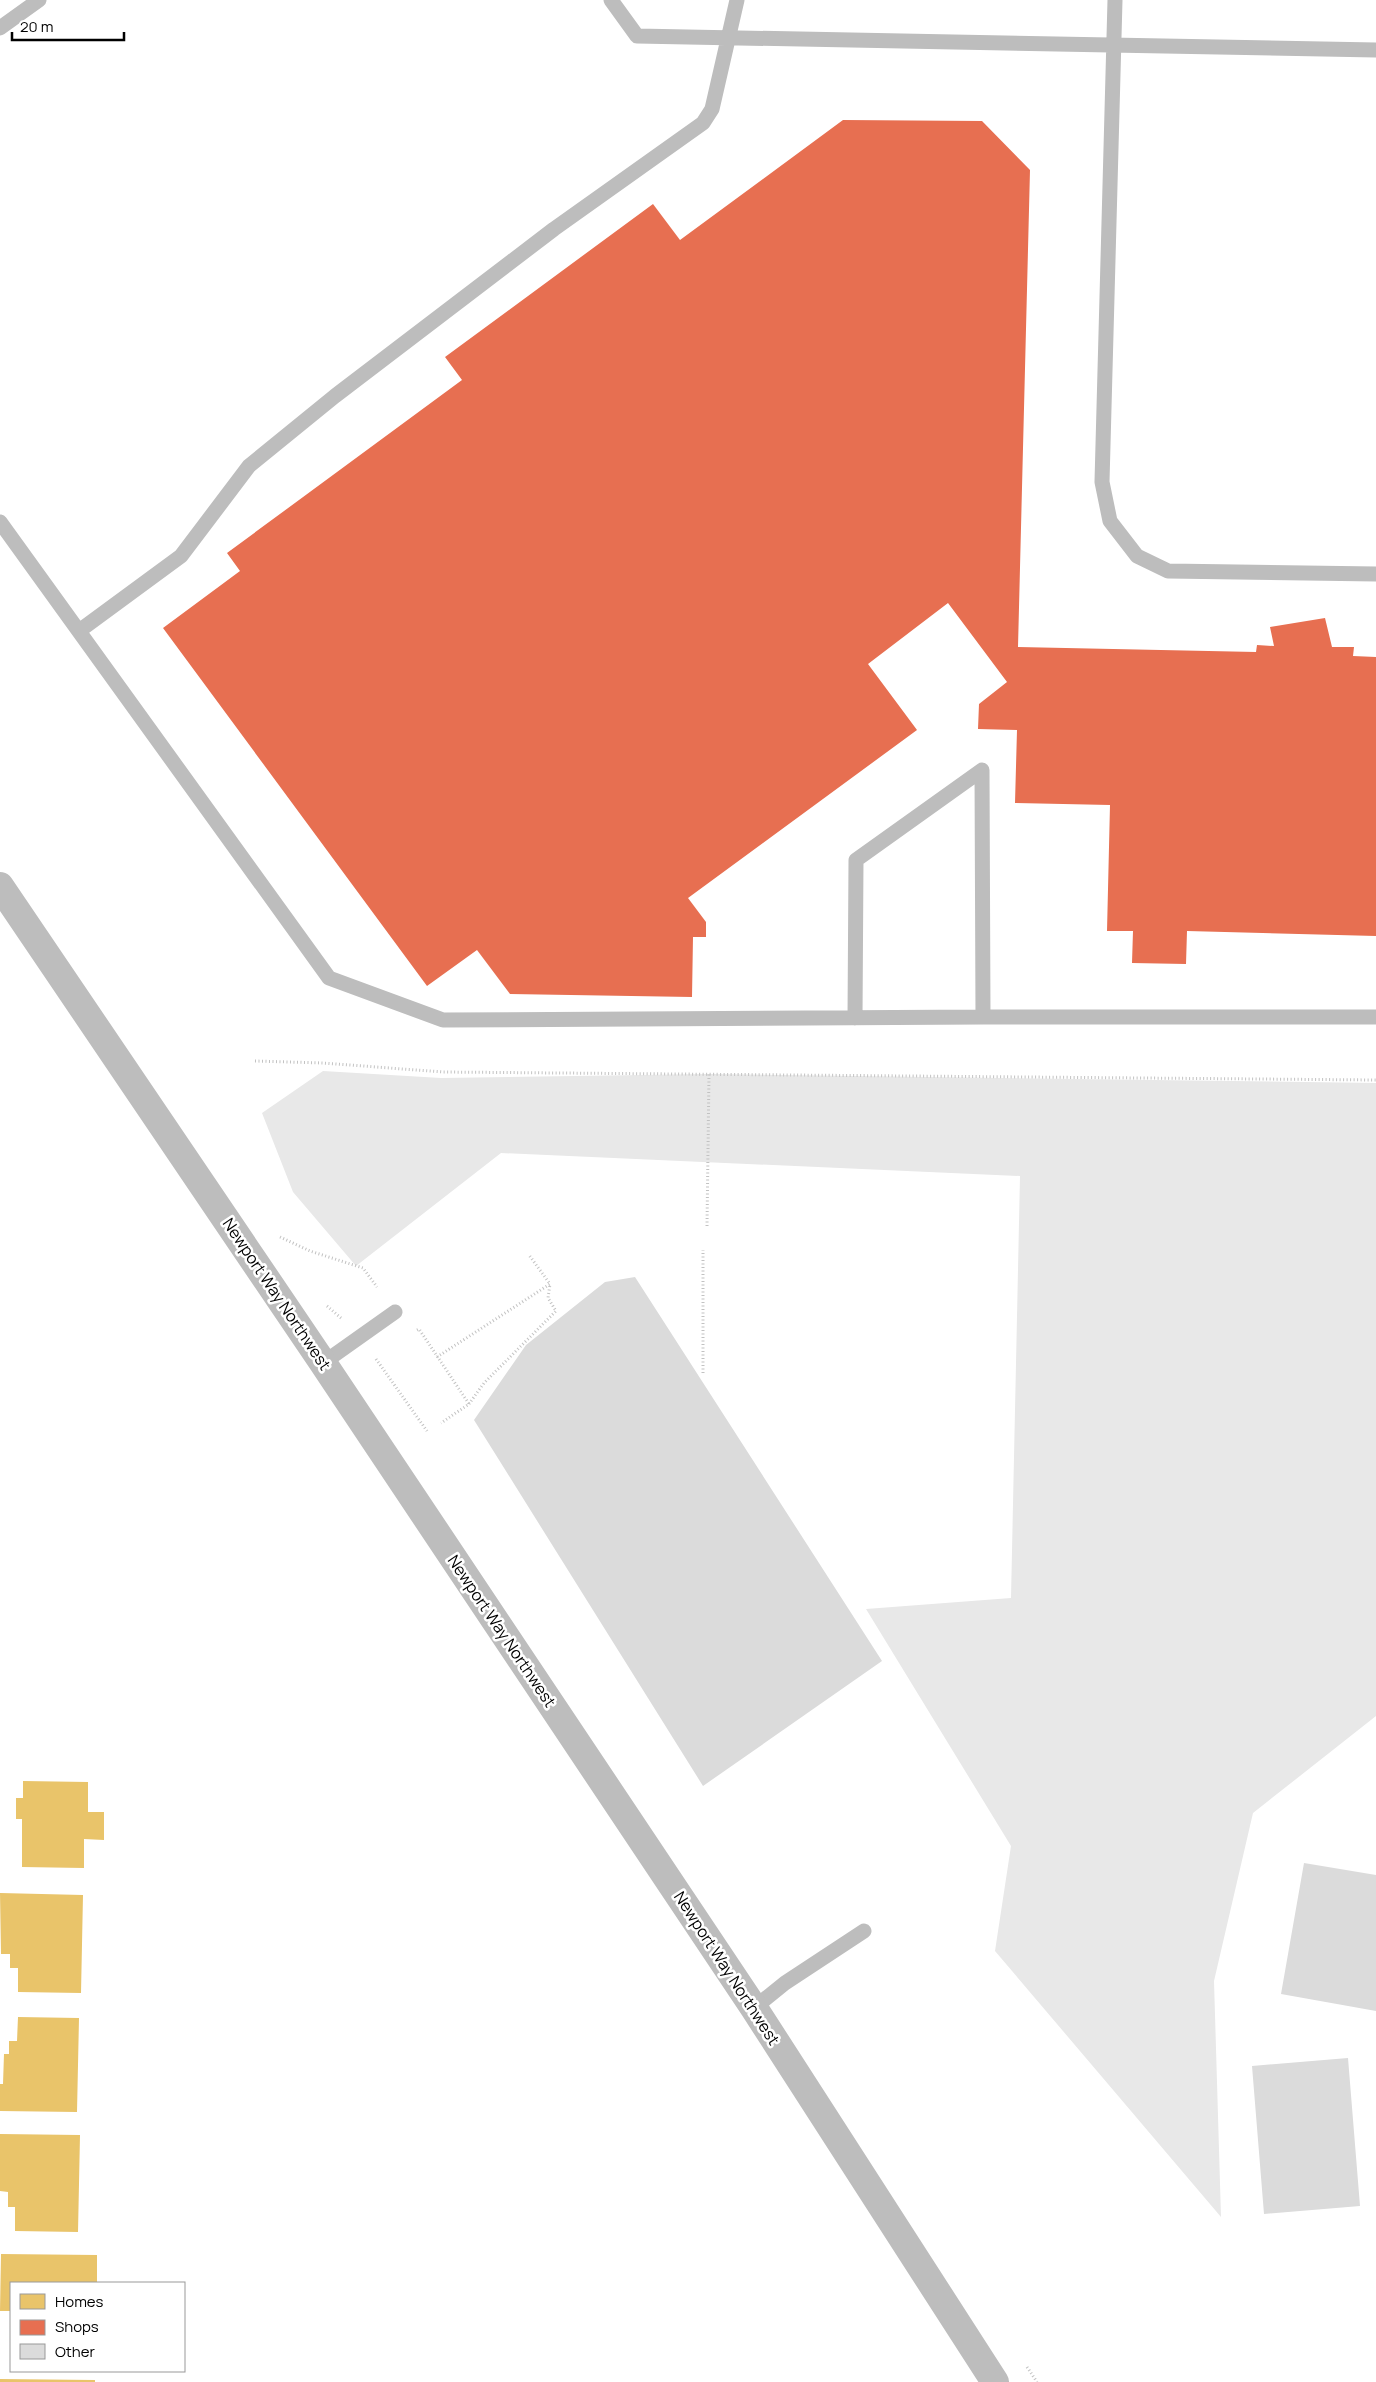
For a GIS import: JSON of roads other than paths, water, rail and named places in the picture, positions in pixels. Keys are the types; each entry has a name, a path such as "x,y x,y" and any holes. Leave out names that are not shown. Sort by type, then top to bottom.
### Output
{"street":[{"name":"Newport Way Northwest","path":"0,886 324,1363 754,2008 995,2382"}],"lane":[{"path":"0,28 39,0"},
{"path":"611,0 638,36 1376,50"},
{"path":"79,631 181,556 249,466 335,396 554,229 703,123 712,109 736,0"},
{"path":"1115,0 1102,482 1110,521 1137,556 1168,571 1376,574"},
{"path":"0,522 329,978 443,1020 983,1017 1376,1018"},
{"path":"855,1018 856,860 982,770 983,1017"},
{"path":"324,1363 395,1312"},
{"path":"754,2008 785,1983 864,1931"}]}
